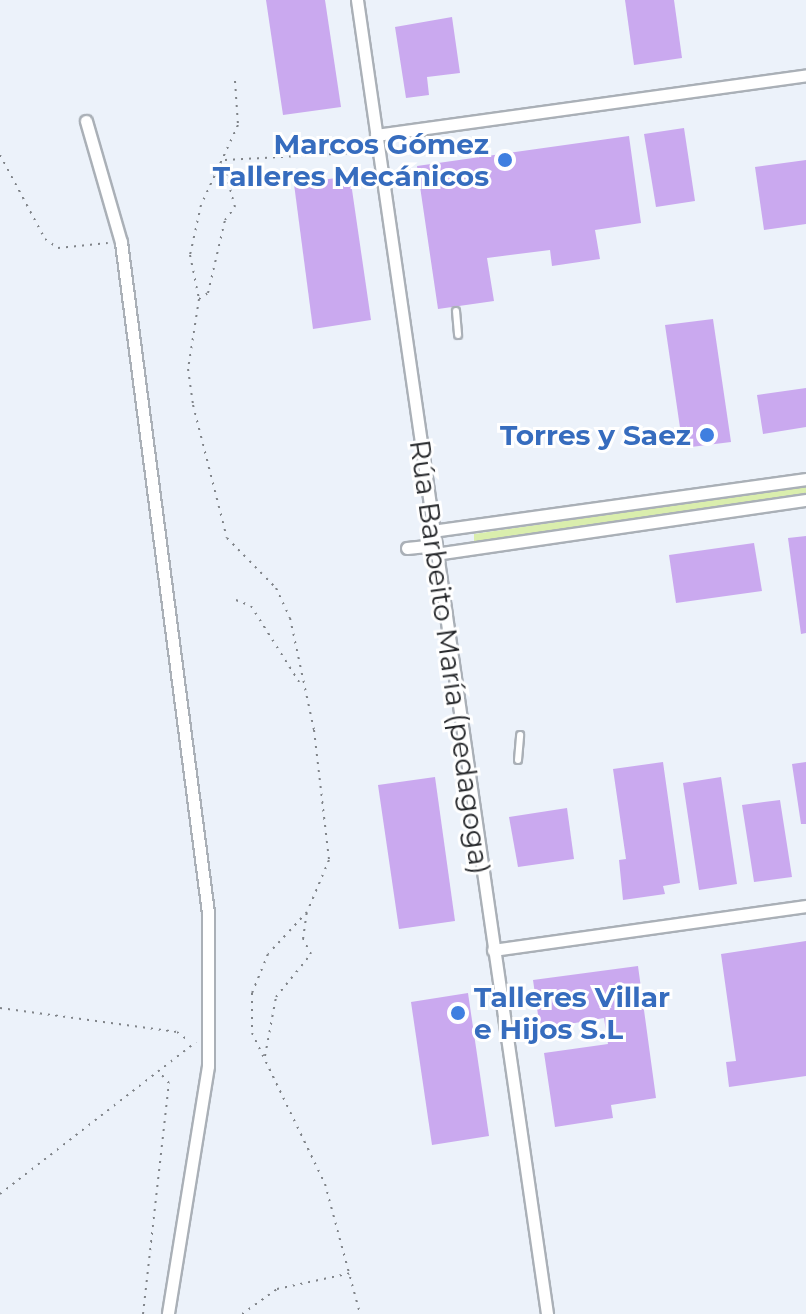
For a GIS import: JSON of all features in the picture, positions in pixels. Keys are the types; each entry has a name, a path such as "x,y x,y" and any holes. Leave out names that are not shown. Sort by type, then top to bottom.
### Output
{"street":[{"name":"Rúa Barbeito María (pedagoga)","path":"357,0 547,1314"},
{"path":"376,135 806,75"},
{"path":"86,121 121,242 188,734 208,913 210,1040 168,1314"},
{"path":"432,531 806,479"},
{"path":"407,548 435,549 806,500"},
{"path":"493,950 806,906"}],"lane":[{"path":"456,311 458,335"},
{"path":"518,760 520,735"}],"path":[{"path":"235,81 238,125 201,205 190,255 199,299 188,369 227,538 276,588 300,654 300,683 316,744 329,860 307,912 303,939 311,954 276,997 265,1057"},
{"path":"223,161 352,153"},
{"path":"0,155 45,239 58,248 121,242"},
{"path":"199,299 208,293 225,220 235,207 223,161"},
{"path":"236,600 251,606 300,683"},
{"path":"307,912 282,932 252,993 252,1033 325,1184 353,1273 360,1314"},
{"path":"0,1008 177,1032 191,1043"},
{"path":"0,1194 160,1073 191,1043 210,1040"},
{"path":"143,1314 169,1083 160,1073"},
{"path":"242,1314 277,1289 353,1273"}],"green space":[{"path":"806,486 806,494 474,542 474,534"}],"building":[{"path":"266,0 325,0 341,107 283,115"},
{"path":"625,0 674,0 682,58 634,65"},
{"path":"452,17 460,73 427,77 429,95 406,98 395,27"},
{"path":"684,128 695,201 656,207 644,134"},
{"path":"629,136 641,223 595,230 600,259 552,266 550,250 487,258 494,301 438,309 417,166"},
{"path":"806,160 806,224 764,230 755,167"},
{"path":"350,176 371,320 313,329 294,184"},
{"path":"713,319 731,442 683,448 665,325"},
{"path":"806,388 806,427 763,434 757,395"},
{"path":"806,536 806,633 801,634 788,538"},
{"path":"754,543 762,591 676,603 669,555"},
{"path":"663,762 680,883 663,886 665,894 623,900 619,860 626,859 613,769"},
{"path":"806,762 806,824 801,824 792,764"},
{"path":"435,777 455,921 399,929 378,785"},
{"path":"721,777 737,884 699,890 683,783"},
{"path":"780,800 792,877 754,882 742,805"},
{"path":"567,808 574,859 518,867 509,817"},
{"path":"806,941 806,1076 729,1087 726,1062 736,1061 721,954"},
{"path":"638,966 656,1098 611,1105 613,1118 555,1127 544,1053 608,1044 604,1018 540,1029 533,980"},
{"path":"468,993 489,1136 432,1145 411,1002"}],"place":[{"name":"Marcos Gómez Talleres Mecánicos","path":"505,160"},
{"name":"Torres y Saez","path":"707,435"},
{"name":"Talleres Villar e Hijos S.L","path":"458,1013"}]}
